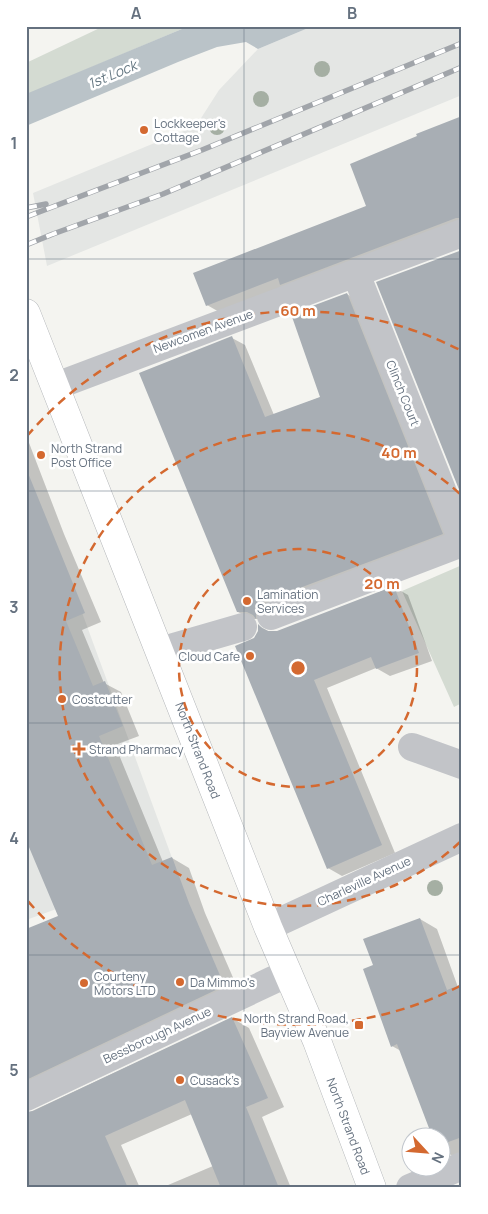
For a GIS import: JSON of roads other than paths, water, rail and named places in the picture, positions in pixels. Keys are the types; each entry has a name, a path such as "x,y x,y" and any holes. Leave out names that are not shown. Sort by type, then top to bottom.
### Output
{"main road":[{"name":"North Strand Road","path":"26,313 268,926 317,1041 372,1188"}],"street":[{"name":"Newcomen Avenue","path":"56,386 462,234"},
{"name":"Clinch Court","path":"272,616 462,541 356,274"},
{"path":"160,651 243,627"},
{"path":"412,747 462,765"},
{"name":"Charleville Avenue","path":"268,926 462,837"},
{"name":"Bessborough Avenue","path":"26,1097 288,973"},
{"path":"410,1188 462,1166"}],"water":[{"name":"1st Lock","path":"189,26 313,26 258,49 246,42 217,47 26,126 26,94"}],"railway":[{"path":"26,217 202,150 462,43"},
{"path":"26,245 163,194 462,67"},
{"path":"26,208 46,204"}],"place":[{"name":"Lockkeeper's Cottage","path":"144,130"},
{"name":"North Strand Post Office","path":"41,455"},
{"name":"Lamination Services","path":"247,601"},
{"name":"Cloud Cafe","path":"250,656"},
{"name":"Costcutter","path":"62,699"},
{"name":"Strand Pharmacy","path":"79,749"},
{"name":"Da Mimmo's","path":"180,982"},
{"name":"Courteny Motors LTD","path":"84,983"},
{"name":"North Strand Road, Bayview Avenue","path":"359,1025"},
{"name":"Cusack’s","path":"180,1080"}]}
